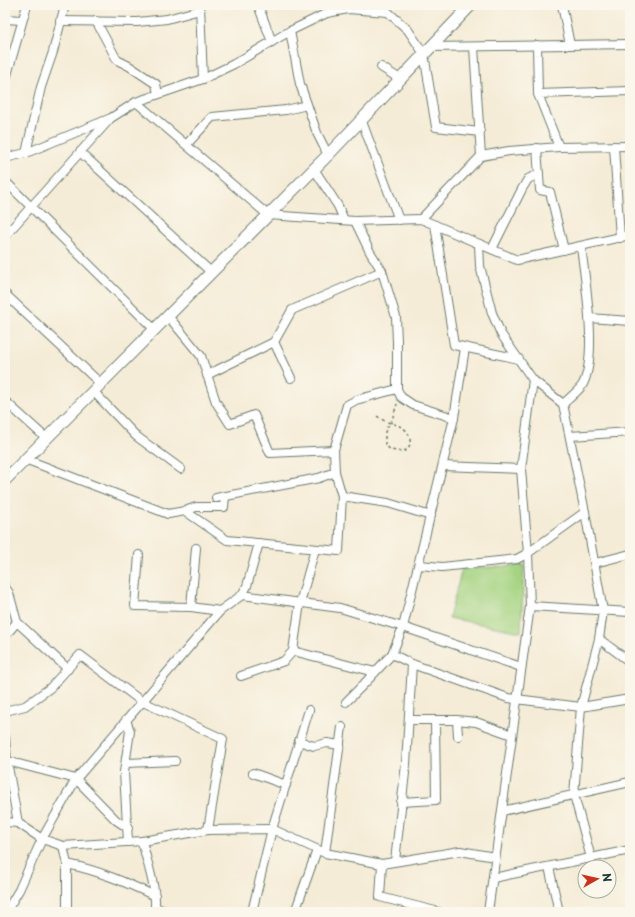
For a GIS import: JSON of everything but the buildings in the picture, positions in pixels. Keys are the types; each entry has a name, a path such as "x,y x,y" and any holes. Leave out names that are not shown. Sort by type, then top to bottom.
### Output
{"main road":[{"path":"5,480 328,155 427,51 461,10 471,5"}],"street":[{"path":"5,81 27,5"},
{"path":"26,153 41,87 53,52 65,5"},
{"path":"258,5 272,42"},
{"path":"562,5 570,45"},
{"path":"60,21 137,22 167,19 200,7 203,79"},
{"path":"5,158 26,153 111,118 136,102 203,79 234,64 327,13 348,7 383,8 408,30 427,51 436,127 480,132"},
{"path":"5,20 22,20"},
{"path":"96,21 117,60 156,84 158,94"},
{"path":"290,32 300,84 317,133 328,155"},
{"path":"427,51 474,46 630,44"},
{"path":"538,45 538,94 559,147"},
{"path":"474,46 481,156"},
{"path":"381,68 400,79"},
{"path":"538,94 630,91"},
{"path":"136,102 187,144 268,215 355,221 421,219 517,260 630,236"},
{"path":"187,144 212,117 286,110 307,105"},
{"path":"5,236 111,118"},
{"path":"361,119 399,220"},
{"path":"614,146 620,238"},
{"path":"421,219 481,156 537,148 630,146"},
{"path":"537,148 540,190 550,192 564,250"},
{"path":"80,152 211,272"},
{"path":"314,169 338,206 344,220"},
{"path":"492,249 522,189 528,180 539,174"},
{"path":"5,181 155,330"},
{"path":"355,221 370,252 382,271 396,317 397,390 402,397 413,405 454,418"},
{"path":"435,225 454,345 519,360"},
{"path":"479,244 480,266 492,312 501,334 533,380 563,404 586,512 603,611 599,639 581,707 574,795 591,858"},
{"path":"563,404 582,385 588,366 590,347 589,318 581,246"},
{"path":"207,375 274,342 292,310 382,271"},
{"path":"5,294 97,388 136,436 181,469"},
{"path":"168,316 201,356 216,402 230,424 254,415 270,453 334,450"},
{"path":"589,318 630,321"},
{"path":"274,342 291,378"},
{"path":"346,702 392,654 403,627 454,418 465,348"},
{"path":"488,912 530,606 528,553 520,469 533,380"},
{"path":"185,511 227,540 339,552 342,496 335,472 334,450 347,406 356,400 397,390"},
{"path":"5,401 46,438"},
{"path":"570,436 630,432"},
{"path":"25,459 168,514 185,511 196,507 224,508 225,496"},
{"path":"443,466 520,469"},
{"path":"216,498 319,478 335,472"},
{"path":"342,496 388,503 431,516"},
{"path":"419,565 442,567 517,559 528,553 586,512"},
{"path":"6,912 19,890 42,839 76,779 220,610 242,595 247,586 258,543"},
{"path":"191,608 196,548"},
{"path":"241,676 284,661 293,651 300,603 315,549"},
{"path":"139,554 135,606 220,610"},
{"path":"595,563 630,554"},
{"path":"5,587 9,593 17,622 68,669"},
{"path":"242,595 340,608 403,627 521,667"},
{"path":"530,606 630,612"},
{"path":"5,636 17,622"},
{"path":"599,639 630,662"},
{"path":"293,651 375,672"},
{"path":"392,654 412,664 517,700 581,707 630,699"},
{"path":"5,711 25,706 50,688 80,655 141,702 223,739 208,830"},
{"path":"395,862 406,764 412,664"},
{"path":"252,912 272,829 309,710"},
{"path":"126,720 130,731 124,772 128,842"},
{"path":"409,720 457,720 476,722 512,734"},
{"path":"402,802 436,800 435,720"},
{"path":"457,720 458,736"},
{"path":"325,853 342,727"},
{"path":"5,738 6,755 18,823"},
{"path":"299,741 314,746 327,743 340,745"},
{"path":"6,755 76,779 116,820 128,828"},
{"path":"126,763 175,760"},
{"path":"253,773 286,785"},
{"path":"502,811 630,782"},
{"path":"5,822 18,823 42,839 63,846 142,841 208,830 272,829 325,853 382,864 460,851 496,857"},
{"path":"142,841 155,896 155,909 167,912"},
{"path":"63,846 67,864 66,912"},
{"path":"295,912 317,850"},
{"path":"493,878 630,850"},
{"path":"67,864 86,868 121,880 155,896"},
{"path":"382,864 380,896 439,912"},
{"path":"549,867 559,912"}],"path":[{"path":"377,416 391,423 402,427 406,430 410,444 408,449 403,452 391,450 385,445 385,432 391,423 396,406 402,397"}],"green space":[{"path":"524,565 521,632 449,618 462,569"}]}
